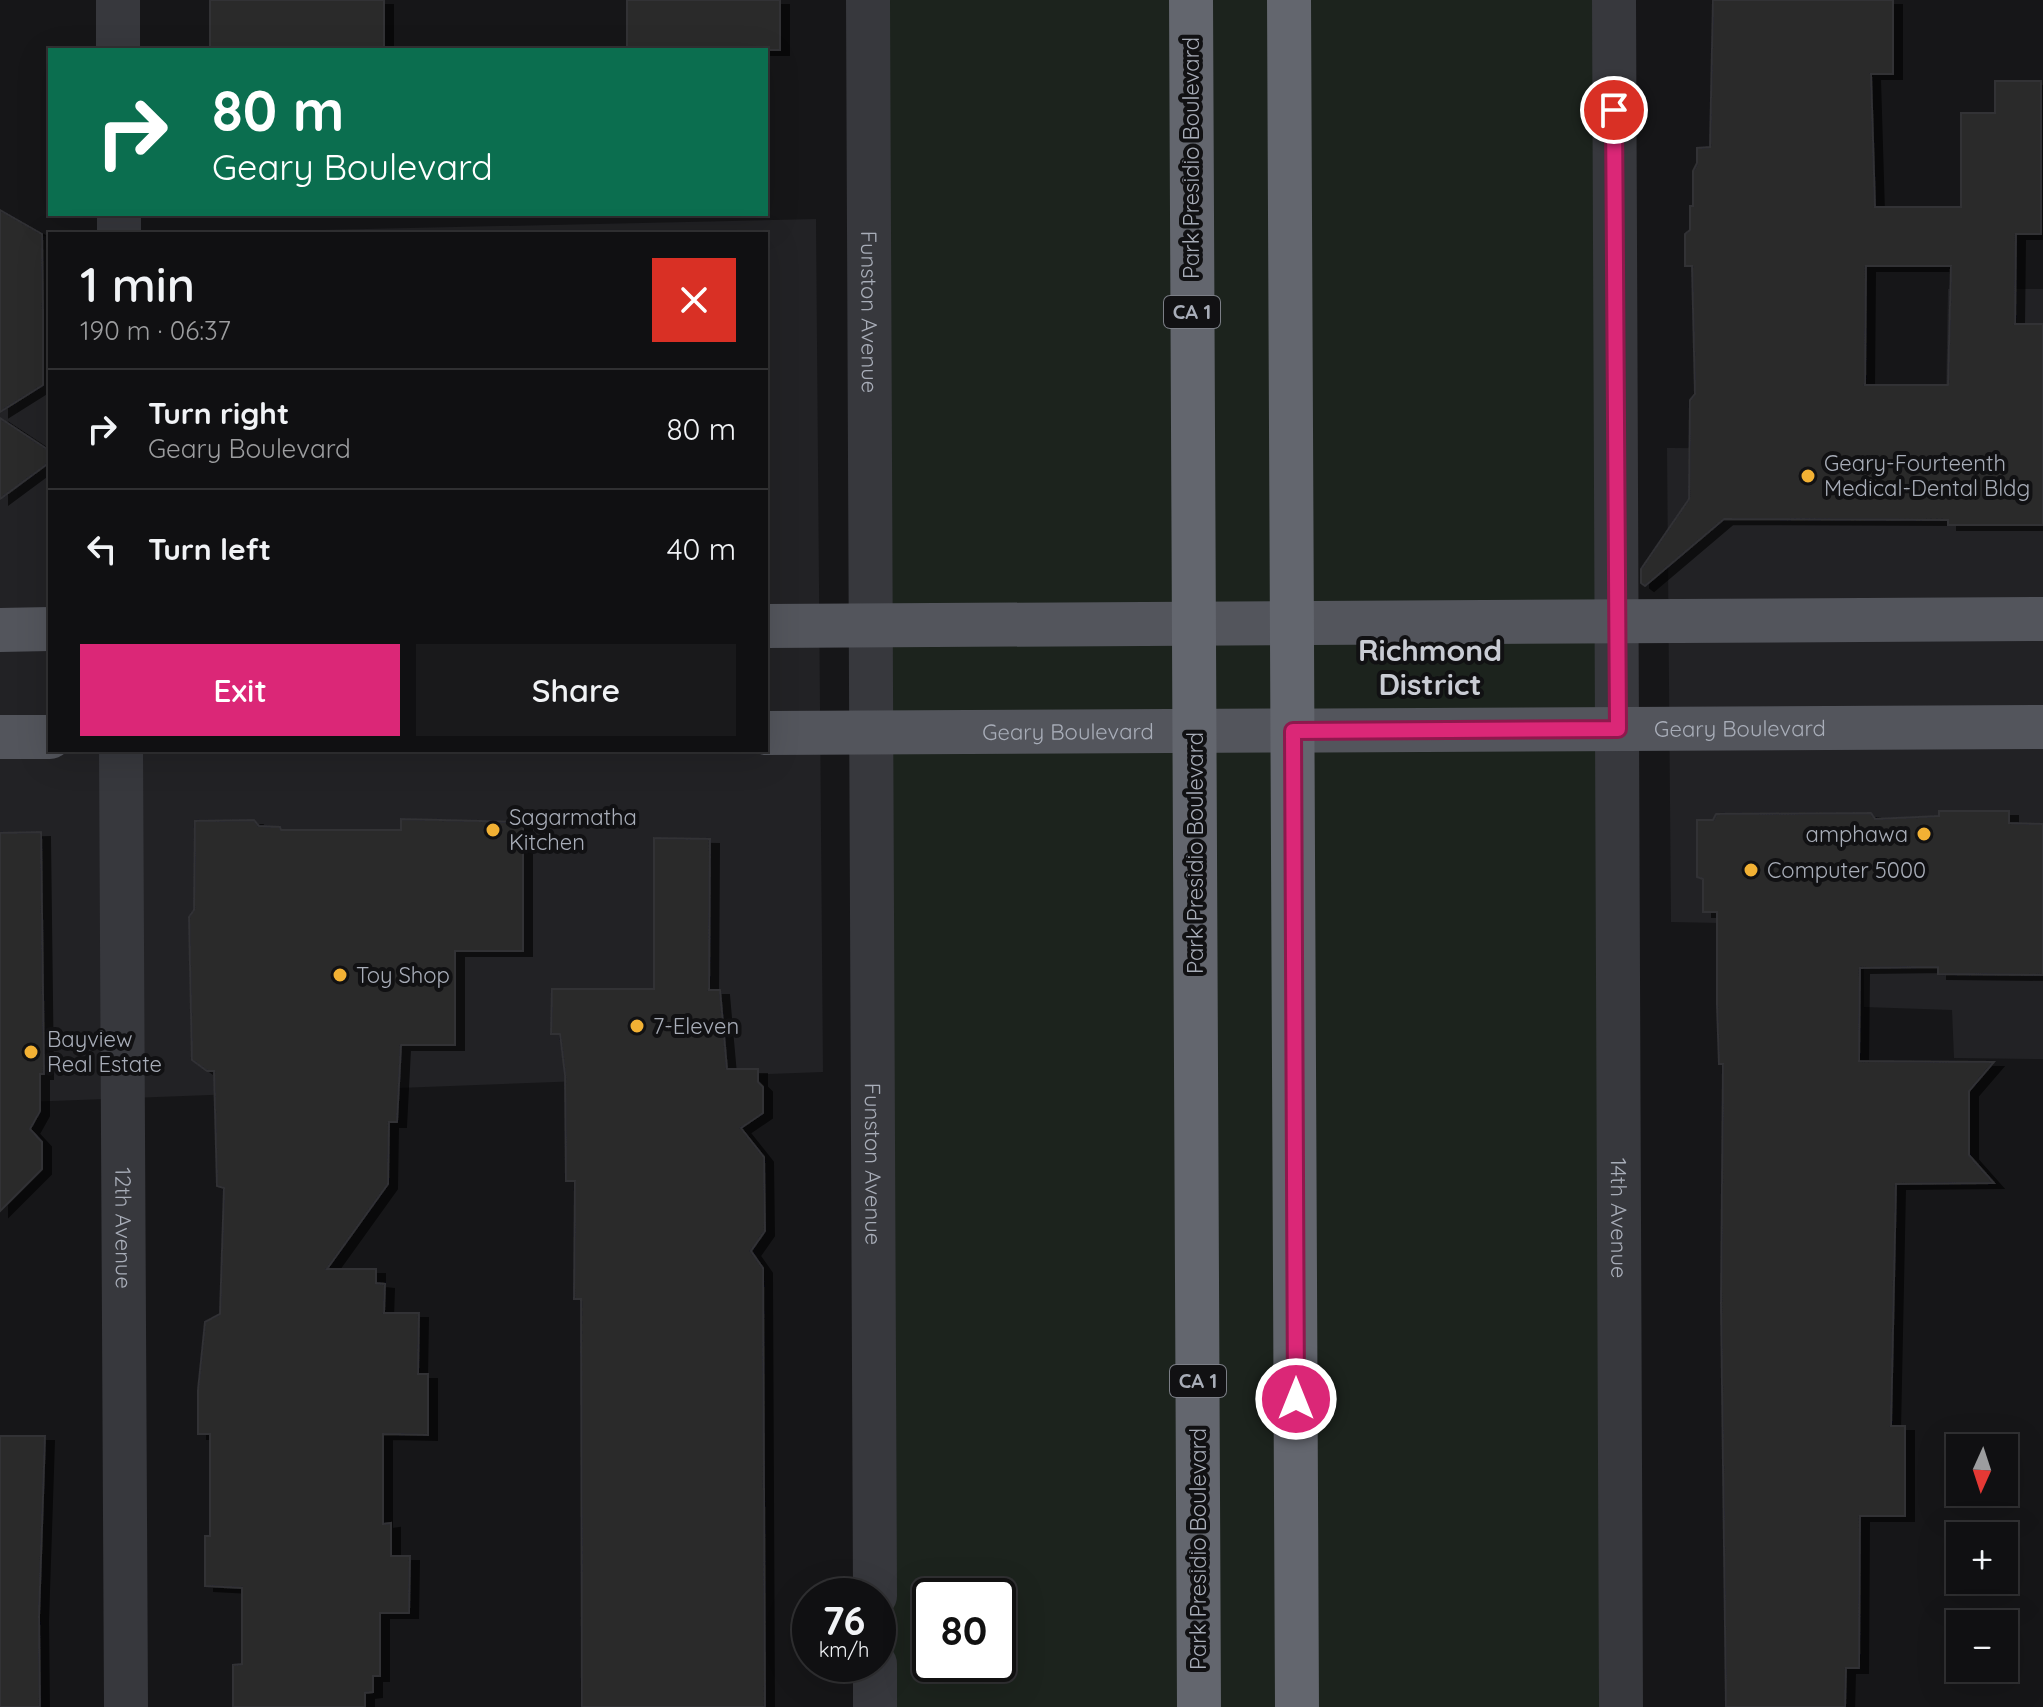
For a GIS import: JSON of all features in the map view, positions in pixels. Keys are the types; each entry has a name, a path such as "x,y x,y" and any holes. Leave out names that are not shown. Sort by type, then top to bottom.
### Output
{"highway":[{"name":"Park Presidio Boulevard","path":"1191,0 1199,1707"},
{"path":"1289,0 1297,1707"}],"main road":[{"path":"768,626 2043,619"},
{"path":"0,630 48,629"},
{"name":"Geary Boulevard","path":"768,733 2043,727"},
{"path":"0,737 48,737"}],"street":[{"path":"118,0 118,48"},
{"name":"Funston Avenue","path":"868,0 875,1578"},
{"path":"1614,0 1617,621"},
{"name":"14th Avenue","path":"1617,621 1621,1707"},
{"name":"12th Avenue","path":"121,752 126,1707"},
{"path":"875,1682 875,1707"}],"shaded area":[{"path":"868,0 1614,0 1622,1707 876,1707 876,1682 896,1682 896,1578 875,1578"},
{"path":"816,219 823,1072 0,1103 0,237 48,236 48,752 768,752 768,232 234,232"},
{"path":"1948,289 2043,289 2043,1059 1954,1058 1952,1010 1864,1007 1864,926 1671,922 1667,448 1945,449"}],"building":[{"path":"210,0 384,0 384,48 210,48"},
{"path":"627,0 780,0 780,50 627,48"},
{"path":"1713,0 1893,0 1893,74 1871,74 1875,207 1961,207 1961,113 1995,113 1995,81 2041,81 2041,234 2016,234 2015,324 2043,324 2043,525 1948,525 1948,520 1724,519 1645,586 1641,583 1641,569 1689,499 1690,400 1695,394 1692,266 1685,266 1685,234 1690,230 1697,148 1710,147","holes":["1866,266 1951,266 1948,385 1865,385"]},
{"path":"0,210 42,234 43,385 0,412"},
{"path":"0,418 48,450 48,463 0,499"},
{"path":"1939,811 2009,811 2009,823 2043,824 2043,975 1938,974 1938,967 1860,968 1859,1061 1994,1062 1969,1091 1969,1155 1994,1183 1896,1184 1891,1426 1905,1426 1905,1516 1860,1516 1859,1668 1846,1668 1845,1707 1726,1707 1721,1304 1723,1064 1719,1064 1717,912 1703,912 1703,879 1697,877 1697,820 1713,820 1716,814 1871,813 1875,819 1939,816"},
{"path":"401,819 523,822 523,951 455,951 455,1045 401,1045 397,1122 389,1122 388,1184 327,1269 376,1269 376,1283 385,1284 384,1313 419,1313 418,1374 428,1374 428,1435 383,1434 383,1524 391,1523 391,1556 410,1556 409,1613 380,1613 380,1676 373,1676 373,1692 365,1693 365,1707 233,1707 233,1665 242,1664 242,1588 205,1586 205,1536 210,1536 210,1434 198,1434 198,1390 205,1322 220,1314 224,1188 217,1186 214,1071 207,1071 192,1060 189,917 194,910 195,821 254,820 259,826 280,827 281,830 401,830"},
{"path":"41,832 44,1074 40,1074 40,1111 30,1129 42,1142 42,1169 0,1211 0,833"},
{"path":"654,838 710,839 709,990 720,990 727,1069 758,1069 758,1082 763,1087 763,1113 741,1128 764,1157 765,1231 751,1251 763,1268 765,1707 582,1707 581,1299 574,1299 575,1181 566,1181 565,1075 560,1034 551,1034 552,989 654,989"},
{"path":"0,1436 45,1436 39,1617 40,1707 0,1707"}],"place":[{"name":"Geary-Fourteenth Medical-Dental Bldg","path":"1808,476"},
{"name":"Sagarmatha Kitchen","path":"493,830"},
{"name":"amphawa","path":"1924,834"},
{"name":"Computer 5000","path":"1751,870"},
{"name":"Toy Shop","path":"340,975"},
{"name":"7-Eleven","path":"637,1026"},
{"name":"Bayview Real Estate","path":"31,1052"}],"district":[{"name":"Richmond District","path":"1430,668"}],"route":[{"path":"1296,1399 1293,731 1618,729 1614,110"}]}
